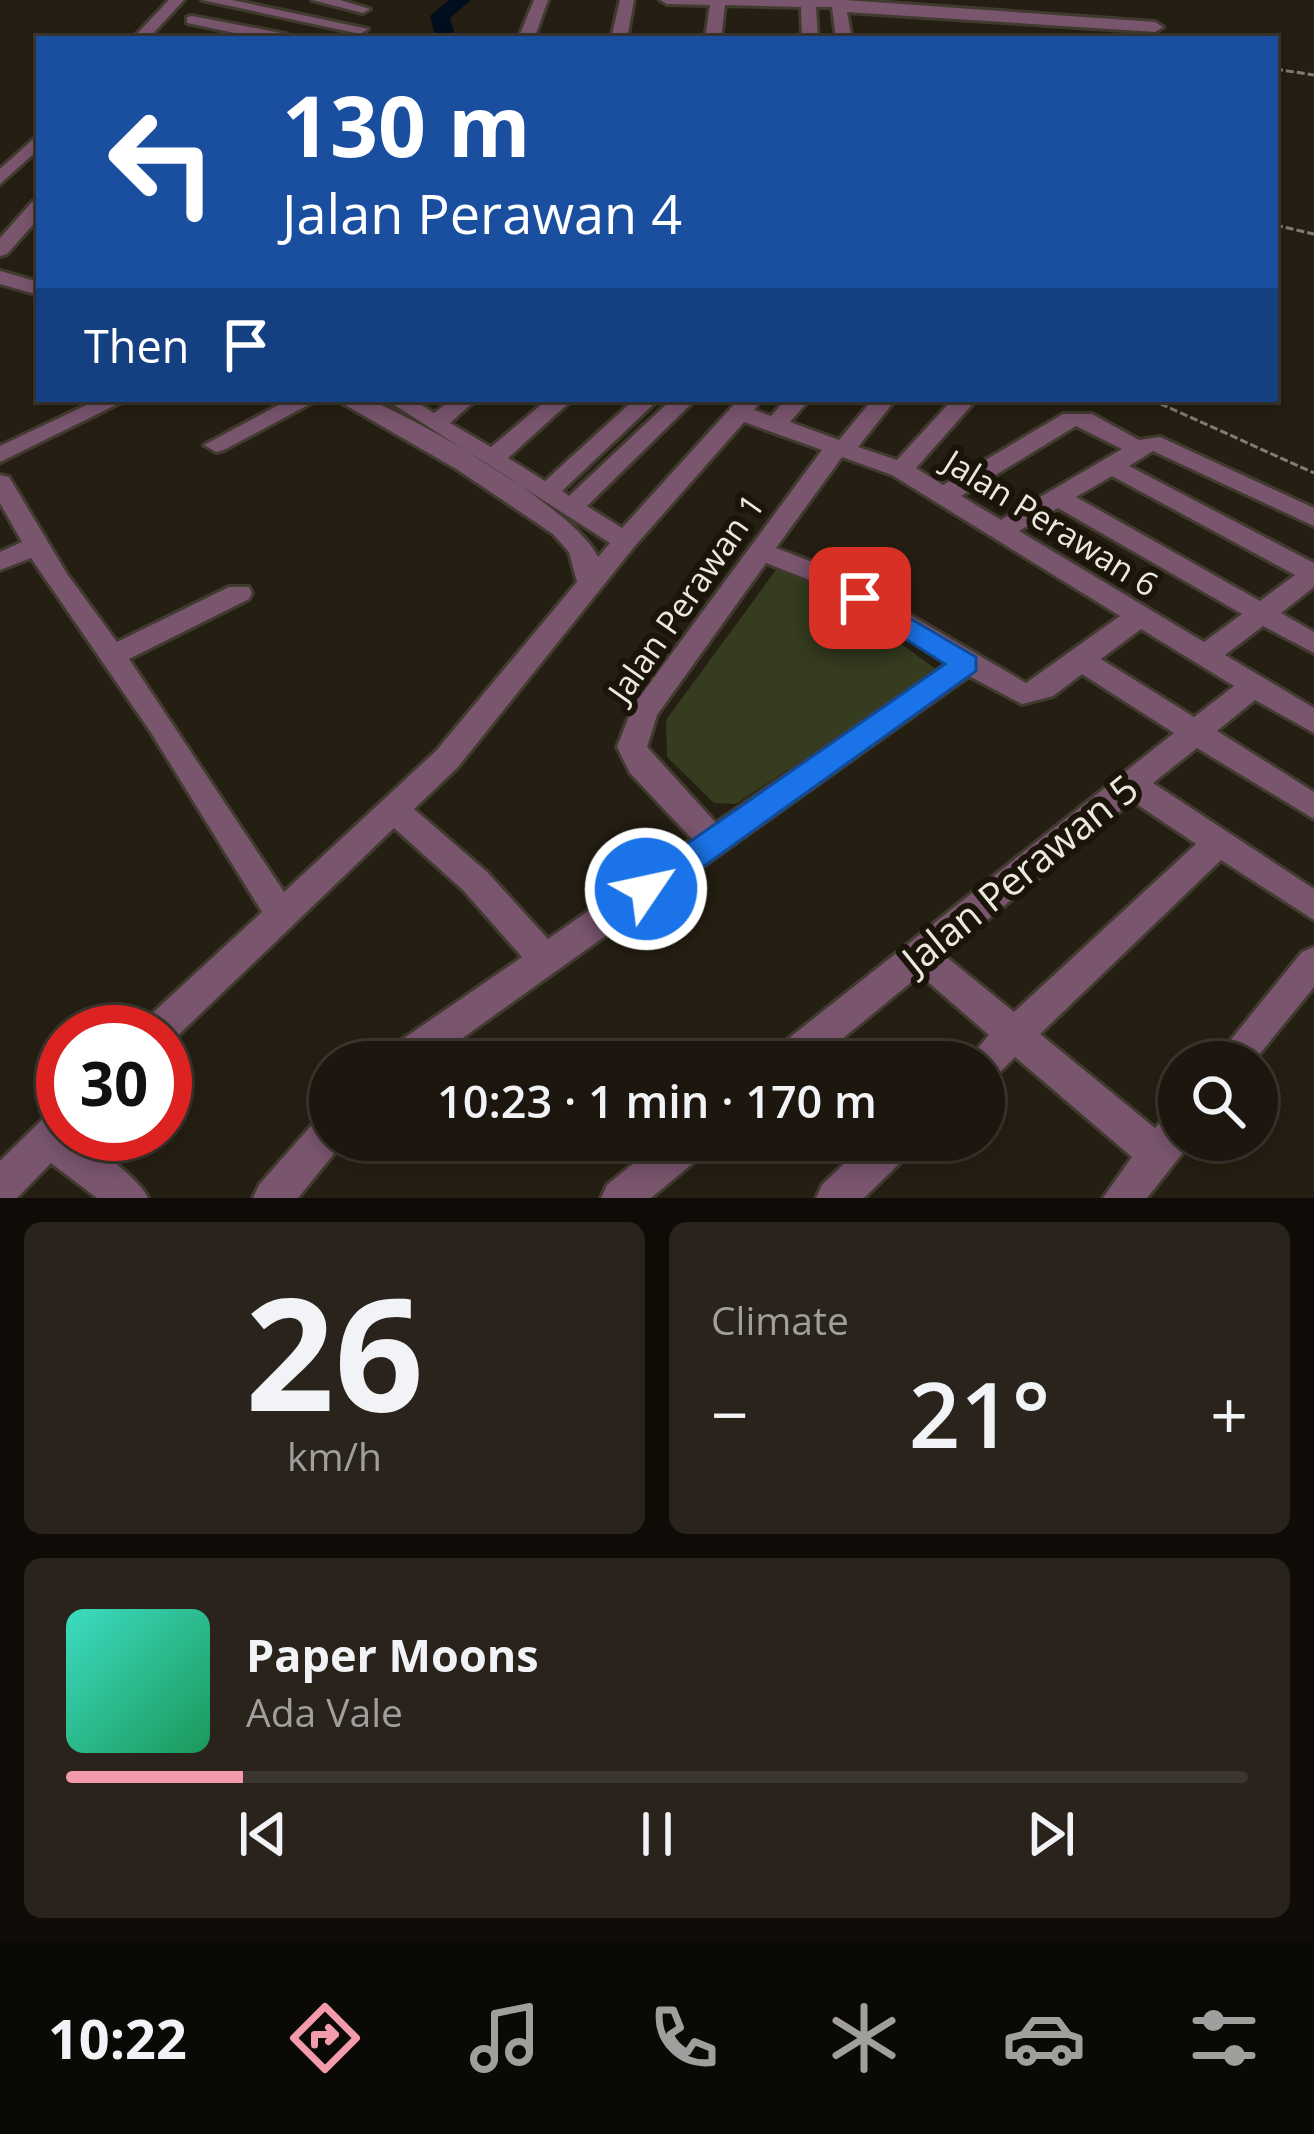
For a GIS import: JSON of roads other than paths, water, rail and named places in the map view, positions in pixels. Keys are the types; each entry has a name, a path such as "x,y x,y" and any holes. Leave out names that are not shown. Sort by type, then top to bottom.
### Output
{"street":[{"path":"143,36 177,0"},
{"path":"208,0 362,34 366,4 319,0"},
{"path":"527,36 541,0"},
{"path":"620,36 627,0"},
{"path":"667,0 839,3 1155,27"},
{"path":"713,36 718,1"},
{"path":"808,3 810,36"},
{"path":"839,3 844,36"},
{"path":"192,20 271,36"},
{"path":"0,179 36,142"},
{"path":"0,250 36,209"},
{"path":"0,277 36,290"},
{"path":"0,294 36,291"},
{"path":"0,454 111,402"},
{"path":"216,445 302,402"},
{"path":"353,402 387,416 551,519 580,545 591,586"},
{"path":"417,402 451,407 493,458 625,541"},
{"path":"493,458 558,402"},
{"path":"548,491 646,402"},
{"path":"573,506 682,402"},
{"path":"776,424 796,402"},
{"name":"Jalan Perawan 1","path":"715,843 641,765 632,747 643,713 840,449 882,402"},
{"path":"901,470 963,402"},
{"path":"186,1005 485,718 625,541 745,406"},
{"name":"Jalan Perawan 6","path":"745,406 776,424 901,470 1314,722"},
{"path":"944,495 1070,418 1084,419 1141,446"},
{"path":"1002,530 1141,446 1166,444 1314,518"},
{"path":"1111,466 1314,574 1205,656"},
{"path":"0,482 37,545 160,723 267,898 286,911"},
{"path":"1058,497 1314,644"},
{"path":"0,562 37,545"},
{"path":"761,552 824,576 1010,691 1043,689 1139,616"},
{"path":"112,656 238,593"},
{"path":"1081,660 1314,807"},
{"path":"429,1041 966,664"},
{"name":"Jalan Perawan 5","path":"813,1041 1253,686"},
{"path":"1131,784 1314,906"},
{"path":"394,810 476,881 544,959"},
{"path":"1005,1045 1219,842"},
{"path":"920,955 1015,1036 1158,1134"},
{"path":"1248,1041 1314,962"},
{"path":"0,1188 36,1151"},
{"path":"1123,1198 1158,1155"},
{"path":"273,1198 309,1156"},
{"path":"84,1161 116,1194"},
{"path":"630,1195 668,1161"},
{"path":"836,1198 874,1161"}],"waterway":[{"path":"445,36 440,16 461,0"}]}
